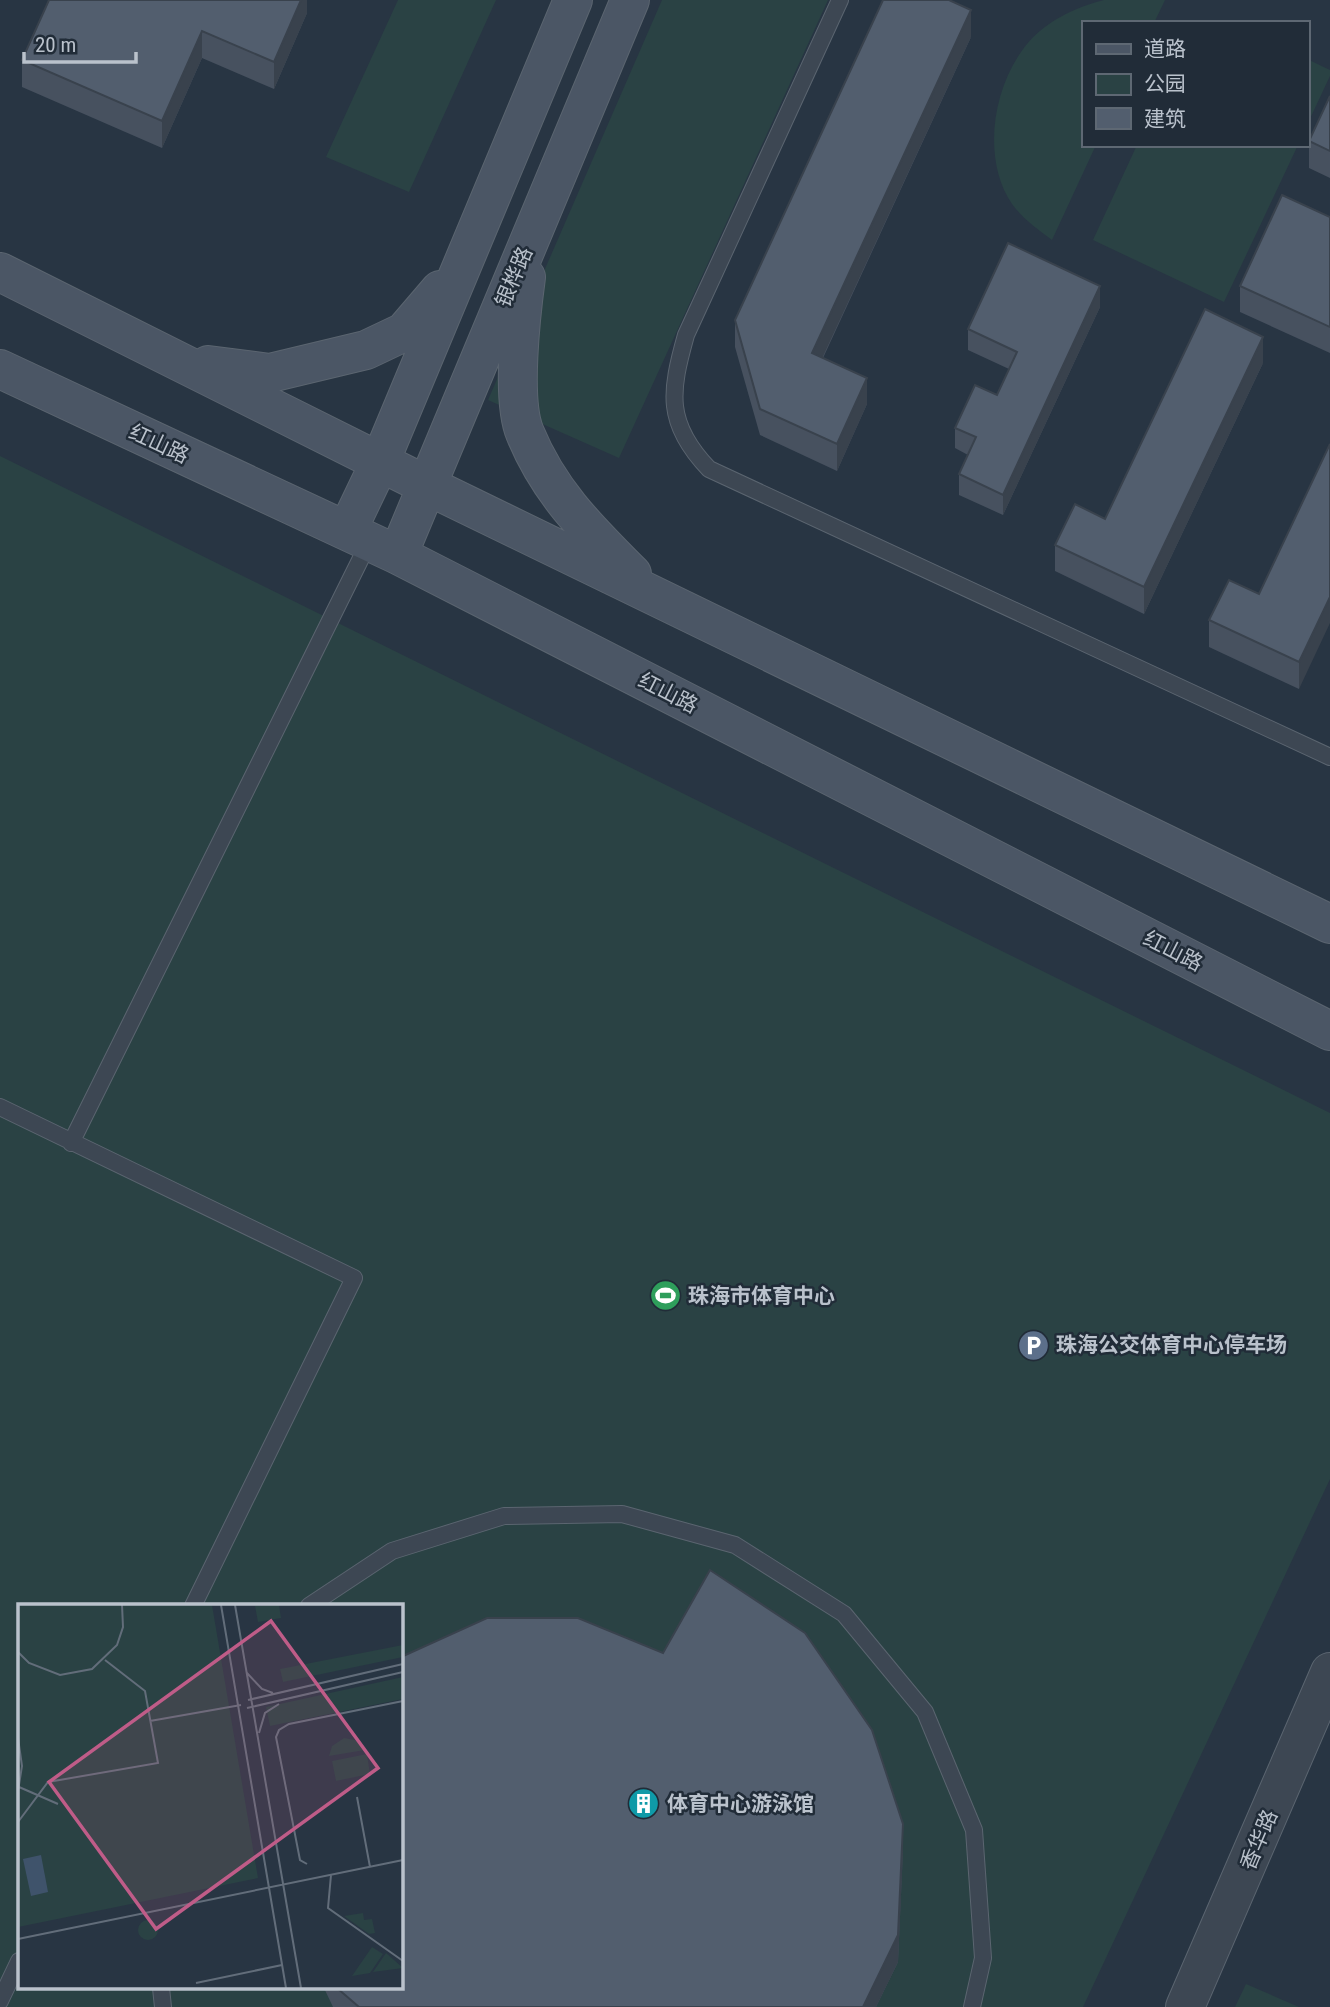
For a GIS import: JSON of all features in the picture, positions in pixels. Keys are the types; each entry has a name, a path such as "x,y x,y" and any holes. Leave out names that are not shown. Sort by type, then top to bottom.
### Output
{"main road":[{"path":"371,543 380,462 573,0"},
{"name":"银桦路","path":"371,543 426,485 630,0"},
{"path":"178,361 270,373 366,350 404,332 435,299 483,212"},
{"path":"534,230 517,370 524,431 569,510 652,594"},
{"path":"0,272 426,485 1330,924"},
{"name":"红山路","path":"0,369 371,543 1330,1031"}],"street":[{"name":"香华路","path":"1185,2007 1330,1672"}],"lane":[{"path":"840,0 686,334 676,371 672,401 677,424 688,447 709,469 1330,757"},
{"path":"72,1143 371,543"},
{"path":"0,1107 354,1278 194,1604"},
{"path":"312,1604 392,1551 504,1516 622,1514 735,1545 844,1614 925,1712 974,1830 983,1958 972,2007"},
{"path":"0,2001 18,1963"}],"green space":[{"path":"398,0 496,0 409,192 326,157"},
{"path":"662,0 828,0 619,458 488,400"},
{"path":"1104,0 1165,0 1155,21 1082,21 1082,147 1095,147 1052,240 1016,209 1001,183 994,135 997,110 1014,63 1028,43 1045,27 1081,7"},
{"path":"1309,60 1330,70 1330,76 1309,121"},
{"path":"1136,147 1297,147 1224,302 1093,240"},
{"name":"珠海市体育中心","path":"0,456 1330,1113 1330,1479 1083,2007 0,2007"},
{"path":"1246,1984 1299,2007 1235,2007"}],"building":[{"path":"49,0 301,0 274,62 202,31 162,121 22,60"},
{"path":"883,0 949,0 971,10 812,353 867,378 837,444 760,409 735,320"},
{"path":"1330,96 1330,151 1309,141"},
{"path":"1282,195 1330,217 1330,327 1240,286"},
{"path":"1008,243 1100,286 1003,495 959,474 976,437 955,428 975,385 997,395 1017,352 968,329"},
{"path":"1205,309 1263,337 1144,587 1055,545 1075,504 1105,519"},
{"path":"1330,444 1330,597 1299,662 1209,620 1229,580 1259,594"},
{"name":"体育中心游泳馆","path":"710,1570 805,1633 872,1730 903,1824 898,1935 863,2007 359,2007 339,1990 402,1990 402,1657 487,1618 578,1618 663,1653"}],"place":[{"name":"珠海市体育中心","path":"665,1296"},
{"name":"珠海公交体育中心停车场","path":"1033,1345"},
{"name":"体育中心游泳馆","path":"644,1804"}]}
